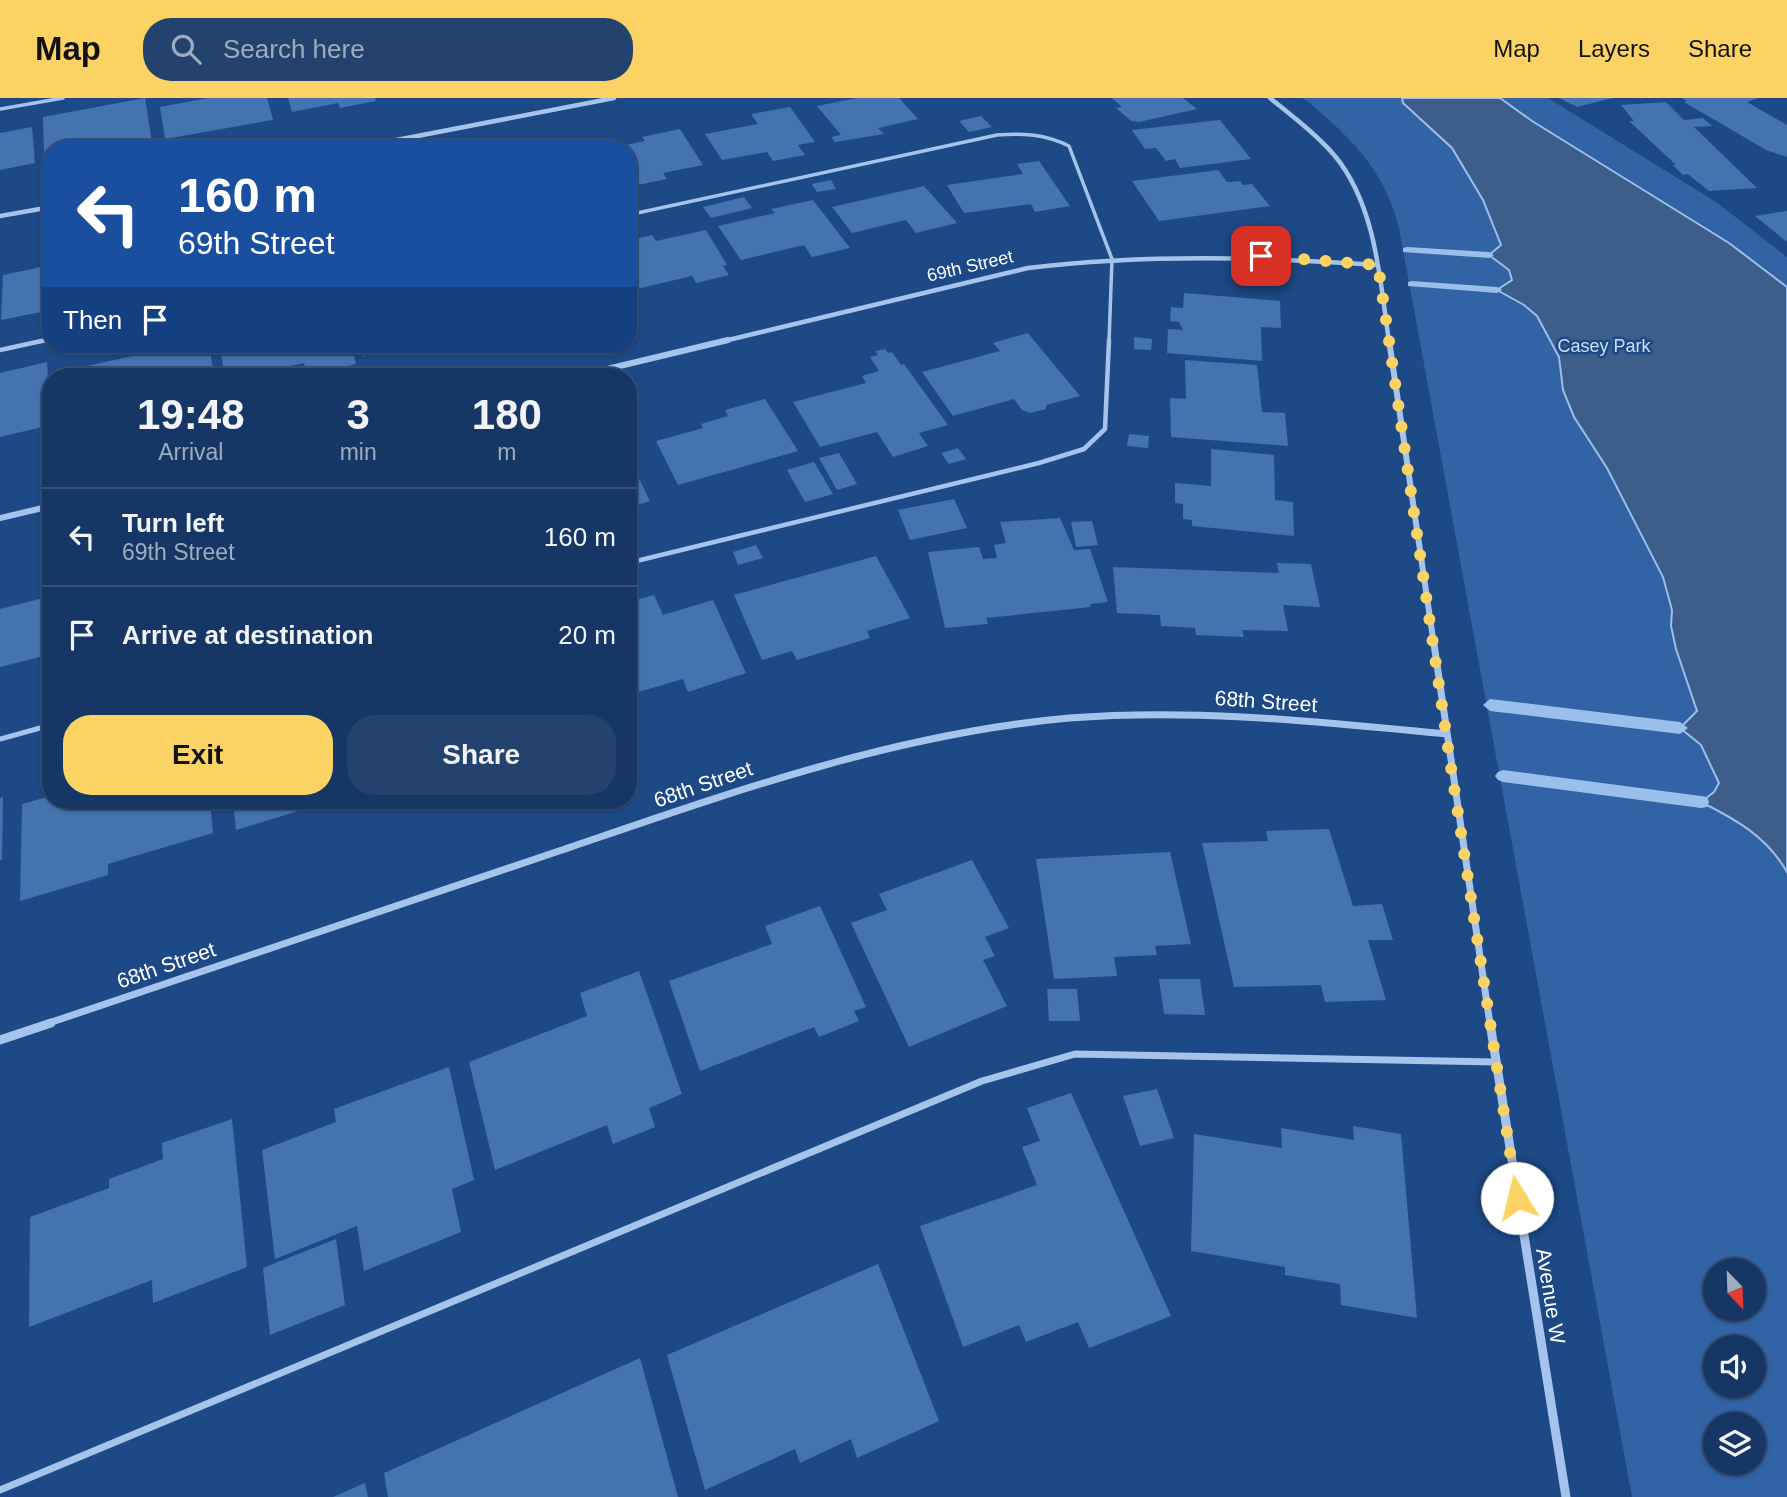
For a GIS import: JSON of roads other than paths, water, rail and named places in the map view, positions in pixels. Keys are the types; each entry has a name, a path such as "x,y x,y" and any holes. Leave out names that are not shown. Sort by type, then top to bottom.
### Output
{"street":[{"path":"397,140 614,98"},
{"name":"Avenue W","path":"1270,98 1311,132 1343,166 1360,201 1378,265 1496,1062 1566,1497"},
{"path":"0,216 42,208"},
{"name":"69th Street","path":"611,368 1028,268 1112,259 1202,255 1378,265"},
{"path":"0,518 42,508"},
{"name":"68th Street","path":"0,1040 782,775 876,749 1009,724 1163,714 1245,716 1446,734"}],"lane":[{"path":"0,109 62,98"},
{"path":"637,213 997,135 1028,133 1052,136 1069,146 1112,259 1105,429 1084,449 1039,463 637,561"},
{"path":"0,350 42,342"},
{"path":"0,740 42,728"},
{"path":"0,1490 982,1080 1075,1054 1496,1062"}],"waterway":[{"path":"1407,250 1489,255"},
{"path":"1412,284 1497,290"},
{"path":"1490,705 1680,728"},
{"path":"1503,776 1701,802"}],"park label":[{"name":"Casey Park","path":"1604,346"}]}
